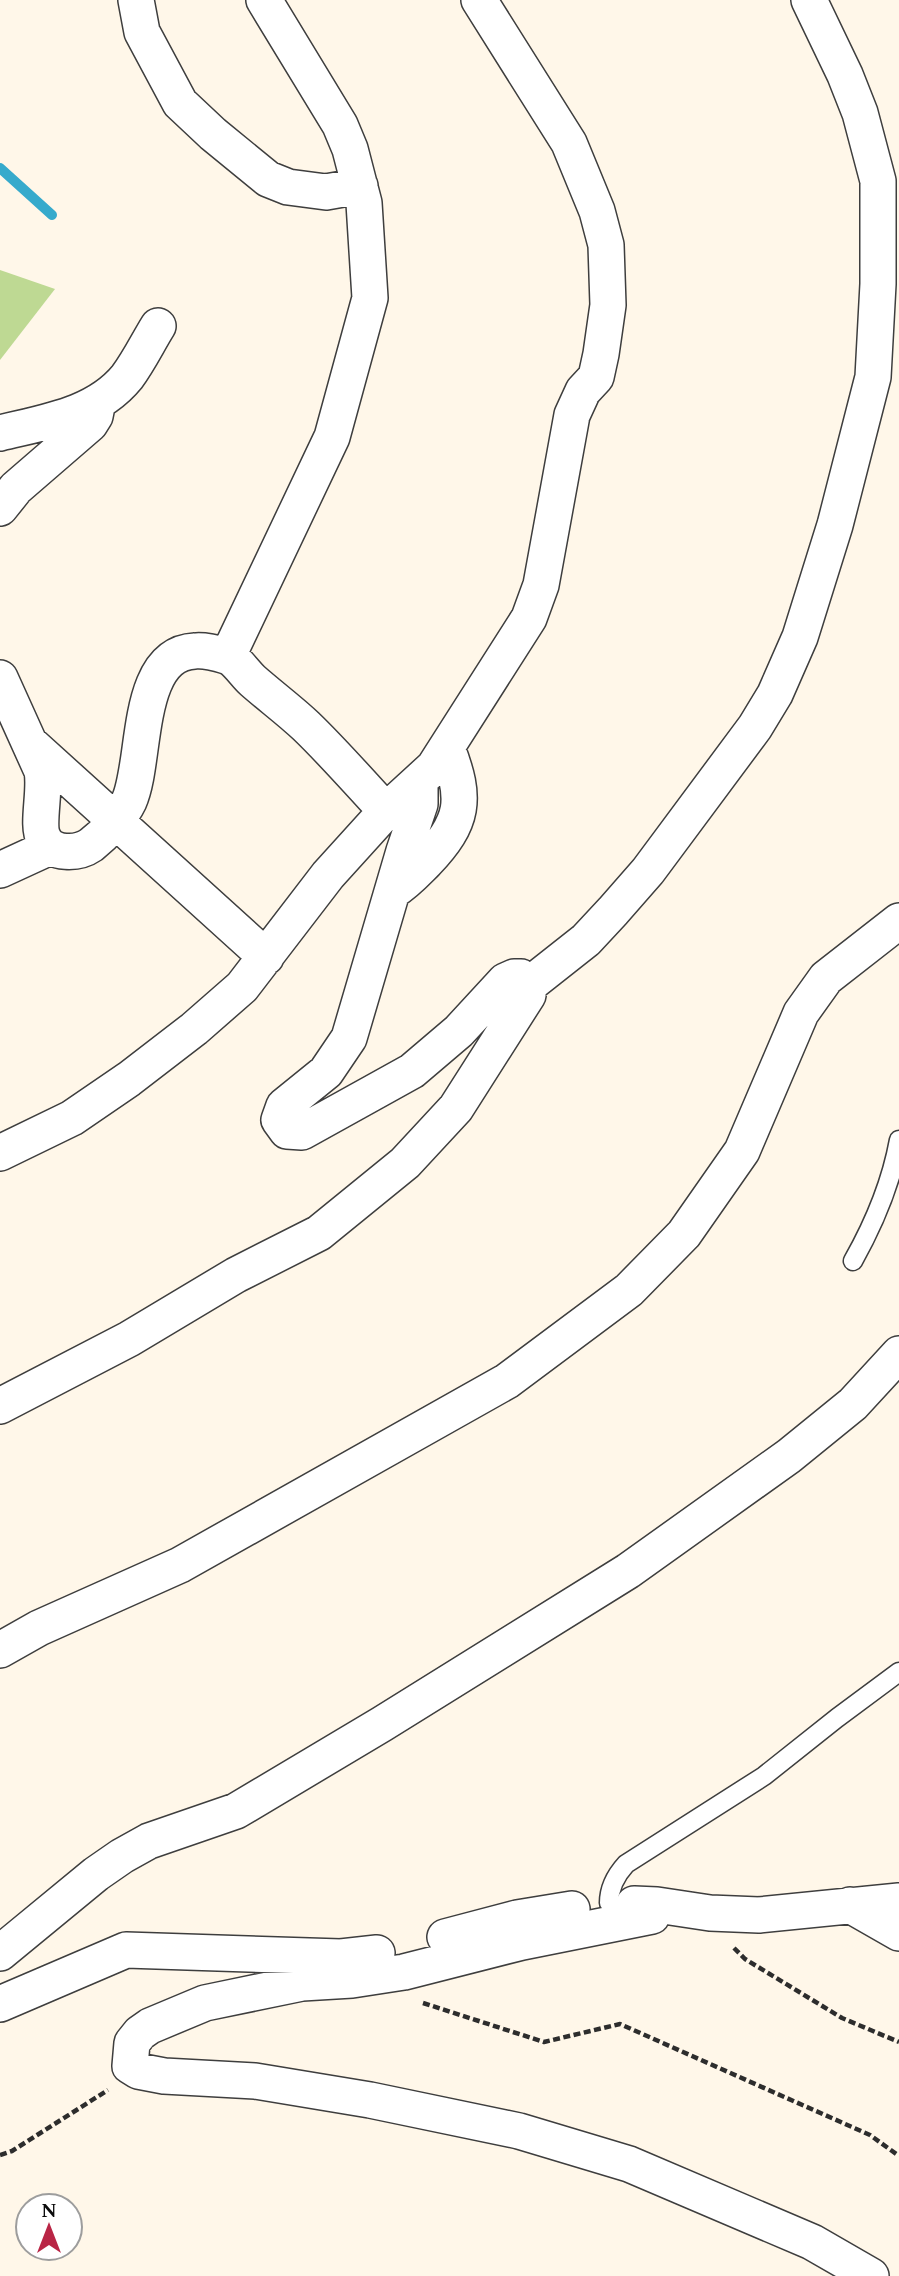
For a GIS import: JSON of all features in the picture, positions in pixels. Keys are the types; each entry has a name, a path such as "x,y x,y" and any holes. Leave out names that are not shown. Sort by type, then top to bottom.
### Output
{"street":[{"path":"136,0 142,32 180,103 213,134 268,178 288,187 326,192 360,186"},
{"path":"228,656 331,437 370,299 367,232 360,186 350,149 340,125 264,0"},
{"path":"0,1153 72,1118 130,1079 243,987 328,876 386,811 435,766 529,618 541,585 572,415 583,391 596,377 608,304 606,245 584,175 569,143 479,0"},
{"path":"0,1406 130,1339 236,1275 319,1233 405,1163 456,1108 528,995 529,985 586,940 648,871 755,727 775,694 800,637 835,524 873,377 878,271 878,181 860,113 809,0"},
{"path":"0,433 60,418 97,403 127,376 158,326"},
{"path":"0,508 16,488 90,425 97,403"},
{"path":"0,678 42,771 45,785 40,827 44,839 51,847 66,852 89,846 116,820 129,802 136,779 151,690 165,664 179,654 195,650 228,656 305,726 386,811"},
{"path":"0,716 267,957"},
{"path":"393,891 435,853 453,827 458,813 460,784 447,748"},
{"path":"420,780 420,804 349,1038 326,1072 284,1106 279,1120 287,1131 302,1132 412,1070 459,1031 505,981 521,977 529,985"},
{"path":"0,870 51,847"},
{"path":"0,1650 39,1628 180,1565 495,1388 629,1290 684,1234 742,1151 801,1013 826,978 899,921"},
{"path":"0,1953 122,1856 149,1841 236,1811 628,1571 789,1456 853,1404 899,1354"},
{"path":"0,2004 126,1950 341,1957 400,1950 517,1918 609,1903 759,1915 899,1901"},
{"path":"657,1905 652,1916 522,1942 404,1972 352,1980 302,1983 205,2003 139,2033 132,2043 130,2066 138,2071 164,2076 268,2083 370,2100 519,2131 629,2164 812,2242 871,2276"},
{"path":"850,1905 899,1933"}],"lane":[{"path":"853,1261 886,1194 899,1140"},
{"path":"609,1903 616,1875 626,1864 764,1776 899,1672"}],"path":[{"path":"710,1913 719,1932 745,1959 842,2018 899,2042"},
{"path":"416,2000 544,2042 620,2024 870,2135 899,2156"},
{"path":"0,2155 12,2151 138,2071"}],"green space":[{"path":"0,270 55,289 0,360"}],"waterway":[{"path":"0,168 52,215"}]}
